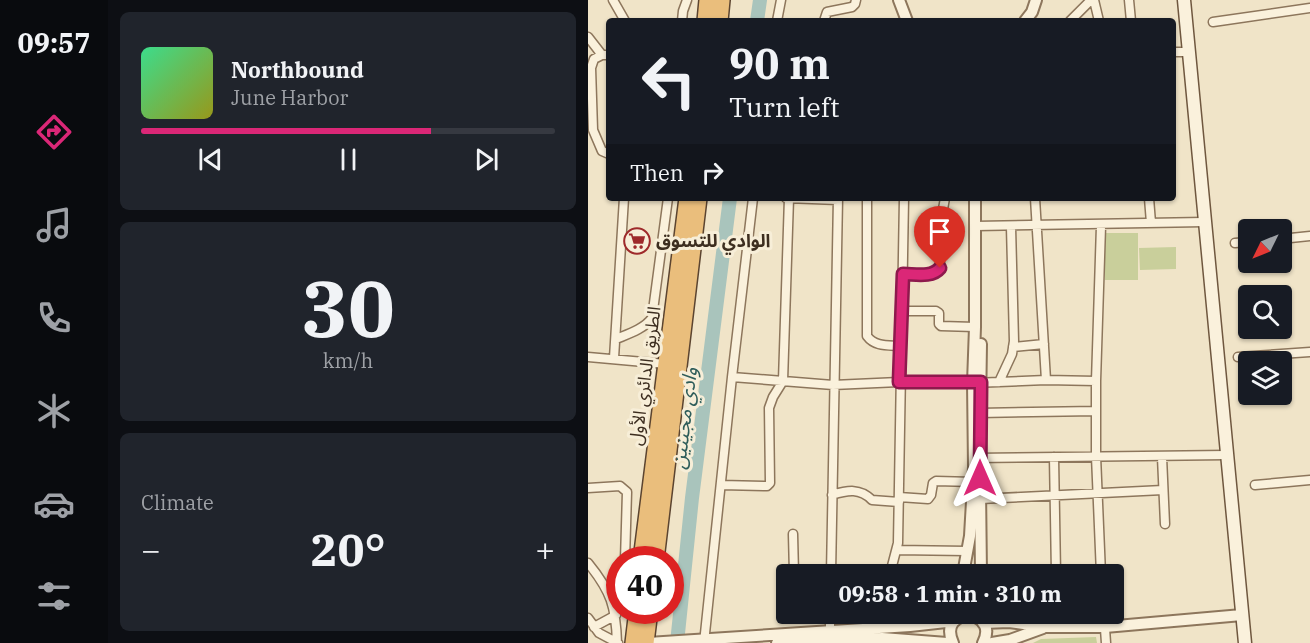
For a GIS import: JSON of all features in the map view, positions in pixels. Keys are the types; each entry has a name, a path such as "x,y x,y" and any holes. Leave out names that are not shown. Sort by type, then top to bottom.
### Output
{"highway":[{"path":"705,18 707,0"},
{"path":"720,18 722,0"},
{"name":"الطريق الدائري الأول","path":"643,546 687,201"},
{"name":"الطريق الدائري الأول","path":"658,546 699,201"},
{"path":"633,643 635,624"},
{"path":"650,624 651,643"}],"main road":[{"path":"1184,0 1245,643"}],"street":[{"path":"613,0 622,18"},
{"path":"682,18 687,0"},
{"path":"778,18 781,0"},
{"path":"825,18 827,12 854,6 856,0"},
{"path":"899,0 906,18"},
{"path":"1027,18 1036,0"},
{"path":"1073,18 1092,0 1098,18"},
{"path":"1129,0 1131,18"},
{"path":"1213,22 1310,8"},
{"path":"588,37 605,55 594,59 590,67 594,130 602,151 606,153"},
{"path":"1176,52 1189,52"},
{"path":"614,358 624,201"},
{"path":"616,339 639,329 649,323 652,318 668,201"},
{"path":"702,640 753,201"},
{"path":"721,485 769,485 769,408 783,381 788,201"},
{"path":"831,564 838,201"},
{"path":"867,201 867,336 876,344 901,346"},
{"path":"893,564 897,550 899,500 899,382 904,201"},
{"path":"903,274 936,273 940,268 940,226 944,201"},
{"path":"975,201 979,226 977,458 981,564"},
{"path":"965,564 970,536 980,413 975,327 982,201"},
{"path":"1035,201 1046,380"},
{"path":"1149,201 1152,223"},
{"path":"979,226 1036,227 1204,222"},
{"path":"1100,564 1095,381 1101,225"},
{"path":"999,382 1013,347 1011,227"},
{"path":"1292,238 1310,236"},
{"path":"902,311 936,311 939,313 941,327 975,327"},
{"path":"1013,347 1044,344"},
{"path":"1292,353 1310,352"},
{"path":"588,357 666,364"},
{"path":"732,377 833,385 899,382 1095,381"},
{"path":"980,413 1096,411"},
{"path":"977,458 1227,455"},
{"path":"1054,457 1056,564"},
{"path":"1162,457 1166,524"},
{"path":"1255,485 1310,480"},
{"path":"832,495 850,490 866,493 872,500 928,499 931,498 934,481 974,483"},
{"path":"588,488 620,486 627,492 625,546"},
{"path":"980,499 1163,490"},
{"path":"793,534 794,564"},
{"path":"897,550 967,551"},
{"path":"588,562 606,589"},
{"path":"1024,624 1045,627 1105,627 1242,615"},
{"path":"588,618 604,636 617,643"},
{"path":"594,627 606,620"},
{"path":"616,624 617,643"},
{"path":"777,643 830,638 921,624"},
{"path":"952,624 950,632 953,643"},
{"path":"983,624 986,633 983,643"},
{"path":"1105,624 1106,643"},
{"path":"992,643 1008,642 1045,627"},
{"path":"651,643 830,638 882,638 947,643"}],"green space":[{"path":"1105,233 1138,233 1138,280 1105,280"},
{"path":"1176,247 1176,269 1140,270 1139,248"},
{"path":"1096,637 1097,643 1033,643 1041,639"}],"waterway":[{"name":"وادي مجينين","path":"757,18 760,0"},
{"name":"وادي مجينين","path":"677,643 692,498 730,201"}],"place":[{"name":"الوادي للتسوق","path":"637,241"}],"route":[{"path":"940,268 936,273 903,274 899,382 973,384 981,382 980,478"}]}
